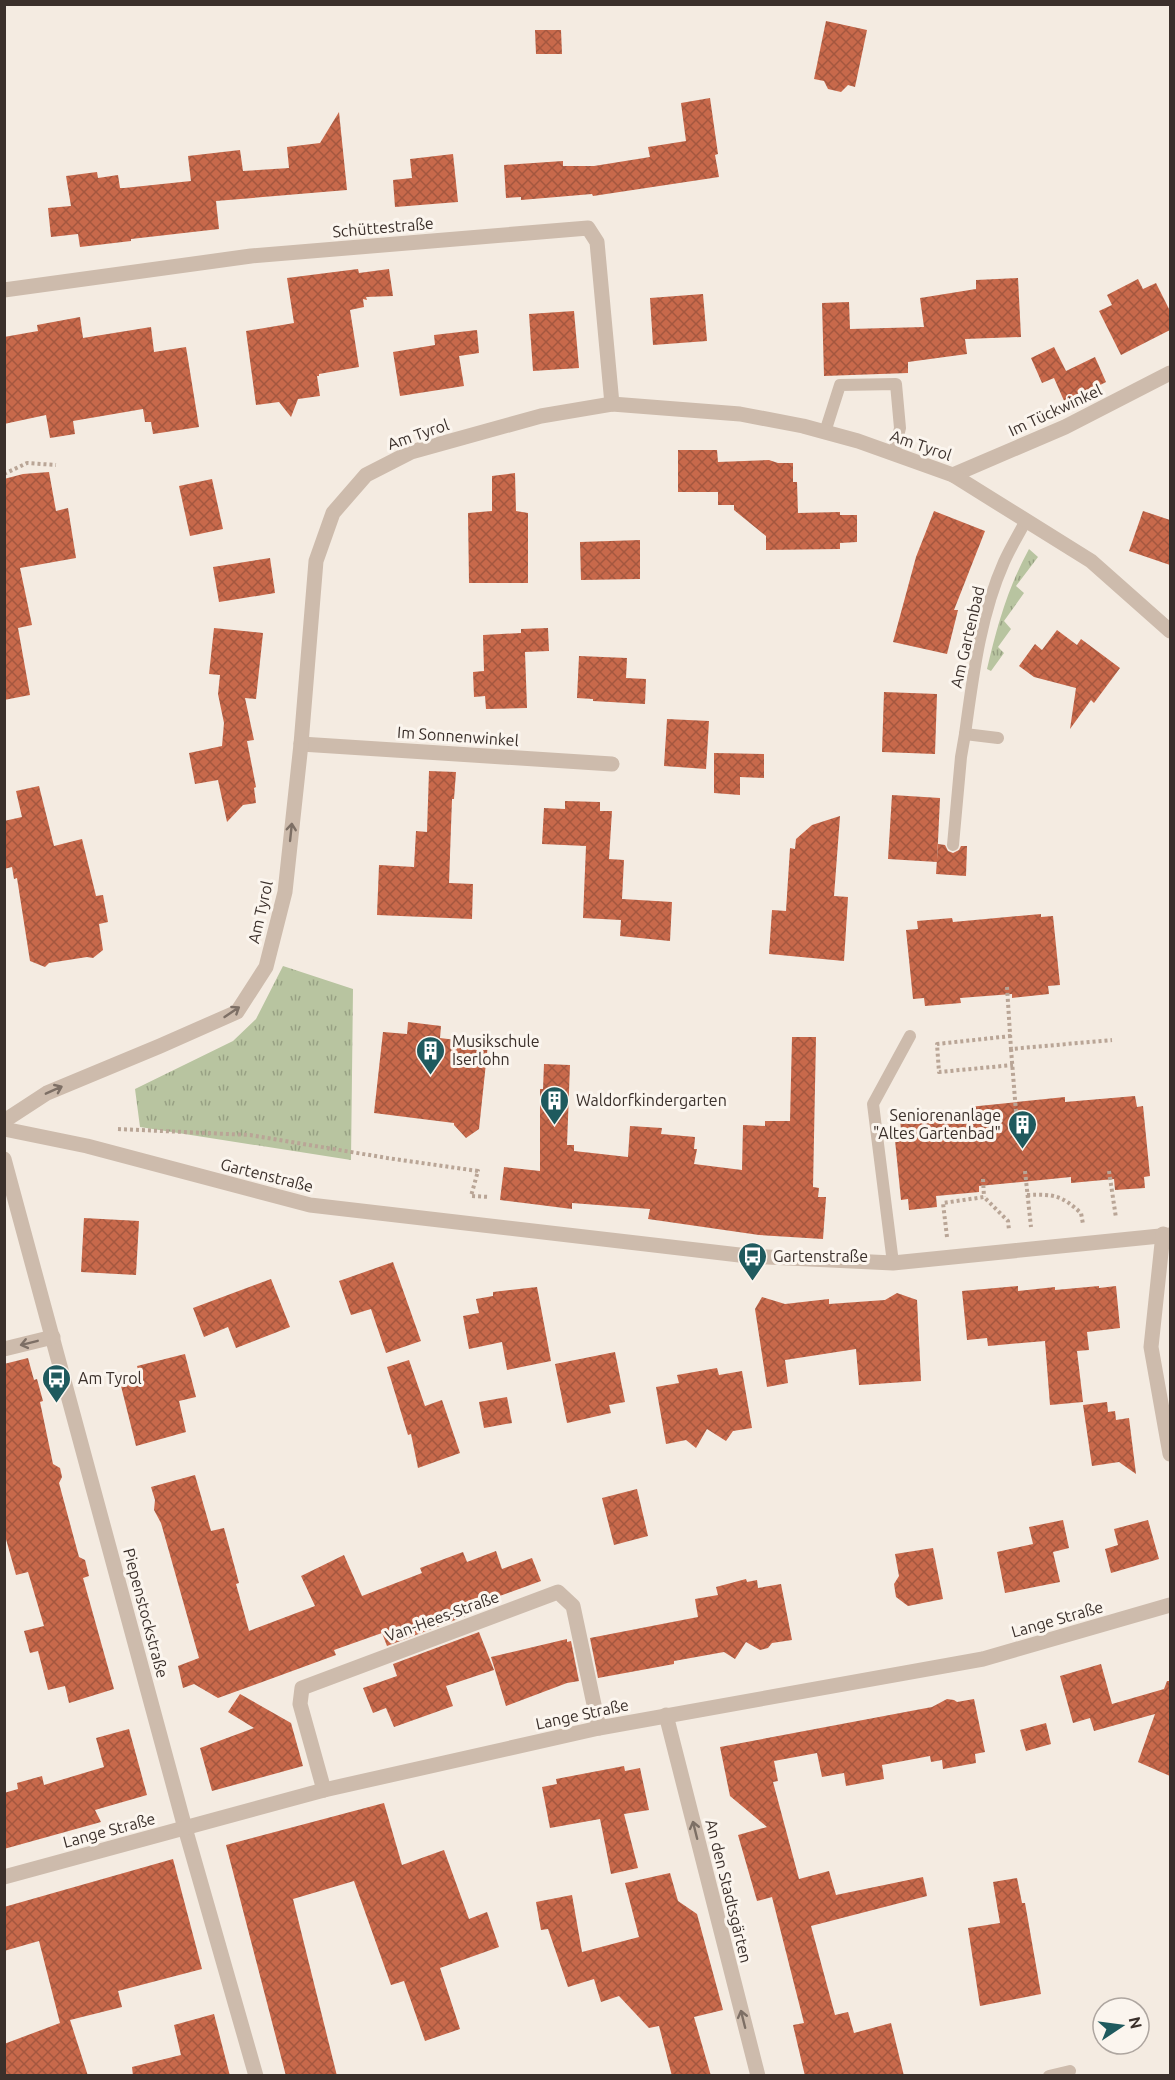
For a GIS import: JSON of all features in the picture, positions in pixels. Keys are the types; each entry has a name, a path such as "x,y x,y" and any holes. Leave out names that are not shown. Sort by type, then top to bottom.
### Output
{"street":[{"name":"Schüttestraße","path":"4,290 251,256 588,228 597,242 612,404"},
{"name":"Im Tückwinkel","path":"953,475 1065,427 1170,373"},
{"name":"Am Tyrol","path":"4,1121 47,1093 160,1047 237,1012 266,967 285,892 301,744 316,561 333,513 366,475 411,452 541,416 612,404 740,414 825,432 953,475 1091,561 1170,631"},
{"name":"Im Sonnenwinkel","path":"301,744 612,764"},
{"name":"Gartenstraße","path":"4,1129 87,1146 310,1205 748,1256 893,1263 1167,1234"},
{"name":"Piepenstockstraße","path":"4,1160 185,1828 256,2076"},
{"path":"1167,1234 1151,1347 1170,1454"},
{"path":"4,1349 53,1337"},
{"name":"Van-Hees-Straße","path":"324,1790 300,1704 302,1688 558,1592 573,1606 599,1728"},
{"name":"Lange Straße","path":"4,1876 324,1790 599,1728 983,1659 1170,1605"},
{"name":"An den Stadtsgärten","path":"666,1715 758,2076"}],"lane":[{"path":"825,432 840,385 896,384 900,428 894,454"},
{"name":"Am Gartenbad","path":"953,845 961,757 974,666 987,609 1004,562 1026,520"},
{"path":"965,734 998,738"},
{"path":"893,1263 873,1104 910,1036"},
{"path":"1049,2076 1070,2071"}],"path":[{"path":"4,474 27,463 56,465"},
{"path":"1007,987 1016,1112"},
{"path":"1011,1036 936,1044 939,1072 1013,1065"},
{"path":"1011,1049 1112,1040"},
{"path":"87,1146 103,1129 250,1135 478,1171 471,1196 490,1197"},
{"path":"1025,1171 1029,1216"},
{"path":"1109,1172 1119,1239"},
{"path":"983,1179 984,1197 1008,1221 1011,1251"},
{"path":"1027,1195 1050,1194 1066,1200 1082,1213 1085,1243"},
{"path":"946,1226 943,1203 984,1197"}],"green space":[{"path":"1029,549 1038,557 1016,586 1024,593 1004,621 1011,629 998,647 1004,653 991,671 987,669 999,622 1009,592"},
{"path":"283,966 353,989 351,1160 140,1127 135,1089 233,1041 256,1019"}],"building":[{"path":"826,21 867,30 855,87 848,85 841,92 828,89 824,81 814,79"},
{"path":"535,30 561,30 562,54 536,54"},
{"path":"710,98 719,177 593,196 592,194 521,200 521,197 506,198 504,165 563,161 563,166 594,166 650,157 648,147 686,141 681,103"},
{"path":"339,112 347,190 216,201 219,229 80,247 78,234 51,237 48,208 71,206 66,176 97,172 98,178 118,175 120,188 191,181 188,156 240,150 243,171 289,168 287,147 320,143"},
{"path":"453,154 458,202 395,207 393,180 412,178 410,159"},
{"path":"358,269 359,273 389,269 393,296 366,297 367,300 363,299 364,307 350,310 359,367 319,374 317,376 320,396 298,399 291,417 279,402 256,405 246,331 294,323 287,278"},
{"path":"1018,278 1021,337 965,339 967,354 908,362 908,373 824,376 822,303 849,302 850,329 924,327 920,298 976,289 976,280"},
{"path":"1138,279 1143,289 1156,283 1170,311 1170,330 1121,355 1099,311 1112,305 1107,295"},
{"path":"703,294 707,341 653,345 650,298"},
{"path":"574,311 579,368 533,371 529,314"},
{"path":"80,317 83,338 151,327 154,352 186,347 199,427 153,434 151,422 145,422 143,409 73,421 75,434 50,438 46,415 4,424 4,337 38,331 37,325"},
{"path":"477,330 479,353 459,356 464,386 400,396 393,352 435,345 434,335"},
{"path":"1054,347 1066,371 1095,357 1106,382 1065,403 1054,378 1042,383 1031,358"},
{"path":"678,450 717,450 718,462 769,460 778,463 793,463 793,482 797,482 798,513 840,512 840,515 857,515 857,542 840,543 840,549 766,550 766,536 734,510 734,505 718,505 718,492 678,492"},
{"path":"49,472 56,511 68,508 76,558 20,568 32,625 18,628 30,695 4,700 4,479 23,474"},
{"path":"515,473 516,511 528,513 528,583 469,583 468,513 492,511 492,476"},
{"path":"212,479 223,529 190,536 179,486"},
{"path":"934,511 985,531 954,610 958,610 947,654 893,642 916,557"},
{"path":"1143,511 1170,520 1170,565 1129,551"},
{"path":"640,540 640,579 581,580 580,542"},
{"path":"270,558 275,593 219,602 213,567"},
{"path":"214,628 263,633 256,699 245,698 254,740 247,741 256,787 254,788 256,803 243,805 227,822 218,780 195,784 189,753 222,746 224,723 218,694 220,675 209,674"},
{"path":"548,628 549,651 525,652 527,708 486,709 485,696 474,697 473,672 484,671 483,635 521,633 521,629"},
{"path":"1057,630 1077,645 1081,639 1120,668 1094,703 1091,700 1070,729 1076,688 1034,677 1019,666 1035,644 1042,650"},
{"path":"579,656 627,658 626,678 646,679 645,704 577,698"},
{"path":"884,692 937,694 935,754 882,752"},
{"path":"667,719 709,721 706,769 664,766"},
{"path":"714,753 764,754 764,778 740,777 740,795 714,793"},
{"path":"429,771 456,772 454,799 452,799 449,883 473,884 472,919 377,915 379,865 414,867 416,831 427,832"},
{"path":"39,786 54,846 82,839 96,896 103,895 108,922 99,924 103,950 93,958 49,963 45,967 30,961 17,878 14,879 12,867 4,869 4,821 22,817 16,791"},
{"path":"892,795 940,798 937,862 888,859"},
{"path":"565,801 600,802 600,811 612,811 609,859 624,860 622,899 672,902 670,941 620,936 621,920 583,918 586,846 542,844 544,808 565,809"},
{"path":"840,816 834,896 848,897 844,961 769,954 772,910 786,911 790,848 795,849 796,839 812,825"},
{"path":"938,844 945,845 948,851 953,853 961,846 967,846 966,876 936,874"},
{"path":"1041,914 1041,917 1053,916 1060,985 1048,986 1049,994 1012,998 1012,994 960,998 961,1003 925,1006 924,998 913,999 906,930 918,929 917,921 952,918 953,922"},
{"name":"Musikschule Iserlohn","path":"408,1022 441,1026 440,1038 488,1044 479,1129 466,1138 454,1123 374,1113 383,1032 407,1034"},
{"path":"792,1037 816,1037 813,1187 819,1188 818,1197 826,1197 823,1239 759,1235 648,1219 650,1209 572,1203 572,1209 500,1200 504,1167 540,1171 540,1089 543,1089 544,1064 570,1065 567,1145 574,1145 574,1151 628,1157 630,1126 662,1128 661,1134 695,1137 694,1149 697,1149 694,1164 742,1170 743,1125 765,1126 765,1121 790,1121"},
{"name":"Seniorenanlage \"Altes Gartenbad\"","path":"1135,1096 1137,1107 1143,1106 1150,1176 1144,1177 1145,1188 1115,1190 1114,1179 1071,1183 1071,1177 979,1186 979,1192 936,1196 937,1207 909,1210 908,1199 901,1200 894,1130 901,1130 900,1119 970,1112 969,1107 1065,1097 1065,1102"},
{"path":"84,1218 139,1221 136,1275 81,1272"},
{"path":"393,1262 421,1341 386,1353 371,1309 351,1315 339,1281"},
{"path":"271,1279 290,1327 236,1348 228,1327 204,1337 193,1308"},
{"path":"1018,1286 1018,1291 1055,1287 1055,1290 1116,1286 1120,1328 1087,1332 1089,1350 1077,1351 1083,1402 1050,1405 1045,1341 988,1346 987,1338 967,1340 962,1291"},
{"path":"537,1287 551,1361 507,1370 502,1342 469,1349 463,1316 479,1313 476,1299 493,1296 493,1292"},
{"path":"897,1293 917,1300 921,1381 859,1385 856,1349 785,1360 788,1383 767,1387 755,1309 762,1297 785,1304 829,1299 829,1304 885,1300"},
{"path":"615,1352 625,1402 609,1405 611,1413 567,1423 555,1364"},
{"path":"185,1354 196,1397 179,1401 186,1432 136,1446 121,1386 141,1381 137,1366"},
{"path":"28,1358 43,1401 40,1402 53,1464 60,1468 62,1477 59,1483 79,1557 85,1560 89,1576 83,1578 114,1689 69,1703 65,1686 48,1690 38,1651 30,1653 24,1631 44,1626 28,1572 16,1575 4,1532 4,1364"},
{"path":"409,1360 425,1406 442,1400 460,1453 418,1468 411,1434 408,1435 387,1367"},
{"path":"717,1368 719,1375 742,1371 752,1428 733,1431 726,1441 707,1429 696,1448 686,1440 666,1444 656,1387 679,1383 677,1375"},
{"path":"507,1397 512,1423 484,1428 479,1402"},
{"path":"1107,1402 1108,1412 1115,1411 1116,1420 1129,1418 1136,1474 1119,1462 1092,1466 1083,1405"},
{"path":"195,1475 211,1531 224,1528 249,1631 315,1606 301,1576 344,1555 362,1596 422,1573 420,1568 463,1552 467,1562 496,1551 502,1569 532,1558 541,1581 469,1607 471,1614 387,1646 382,1633 334,1650 336,1655 218,1698 194,1684 183,1688 178,1666 199,1658 161,1523 154,1510 155,1500 151,1487"},
{"path":"637,1489 648,1536 614,1545 602,1498"},
{"path":"1063,1520 1069,1548 1053,1552 1060,1582 1005,1593 997,1552 1033,1544 1029,1527"},
{"path":"1148,1520 1159,1559 1111,1573 1105,1549 1118,1545 1114,1529"},
{"path":"933,1548 943,1599 908,1606 896,1597 894,1584 899,1576 895,1554"},
{"path":"746,1579 747,1582 757,1580 758,1588 781,1584 792,1640 772,1643 768,1648 760,1650 746,1642 735,1659 724,1652 598,1678 590,1638 698,1617 695,1599 718,1595 716,1587"},
{"path":"479,1632 494,1670 446,1686 453,1706 394,1727 386,1708 373,1713 363,1688 397,1676 393,1664"},
{"path":"567,1639 567,1642 571,1641 579,1681 567,1683 506,1706 491,1657"},
{"path":"1101,1664 1112,1704 1164,1689 1167,1681 1170,1681 1170,1776 1138,1762 1155,1714 1094,1731 1090,1718 1073,1723 1060,1676"},
{"path":"240,1694 291,1723 303,1766 212,1791 200,1748 254,1728 228,1712"},
{"path":"947,1699 957,1702 974,1699 985,1752 975,1754 976,1763 943,1769 942,1760 931,1762 930,1756 882,1765 884,1779 846,1786 844,1773 822,1777 817,1753 774,1761 778,1781 773,1782 799,1879 829,1871 836,1895 923,1877 927,1896 811,1926 835,2015 848,2012 854,2033 891,2023 904,2076 805,2076 793,2025 804,2023 772,1897 757,1901 738,1835 767,1827 730,1796 720,1747 932,1707"},
{"path":"1046,1723 1051,1744 1026,1751 1020,1730"},
{"path":"129,1729 147,1795 95,1810 101,1822 4,1849 4,1793 18,1789 17,1783 42,1776 44,1785 104,1767 96,1738"},
{"path":"624,1766 625,1771 640,1768 649,1810 624,1814 638,1868 611,1874 600,1819 550,1828 542,1787 557,1784 556,1779"},
{"path":"384,1803 402,1865 444,1850 469,1919 487,1912 499,1947 440,1968 460,2029 425,2041 404,1981 391,1985 354,1881 293,1899 337,2076 286,2076 226,1845"},
{"path":"173,1859 202,1969 118,1991 122,2007 70,2020 88,2076 4,2076 4,2044 60,2023 39,1941 4,1951 4,1907"},
{"path":"670,1873 678,1901 697,1914 723,2010 694,2017 711,2076 672,2076 659,2026 649,2028 619,1996 601,2002 594,1979 568,1987 548,1929 541,1930 536,1902 572,1895 582,1952 639,1937 625,1883"},
{"path":"1017,1878 1022,1903 1025,1903 1041,1994 980,2006 968,1928 1000,1923 993,1882"},
{"path":"214,2014 230,2076 133,2076 132,2067 181,2055 174,2025"}],"place":[{"name":"Musikschule Iserlohn","path":"431,1076"},
{"name":"Waldorfkindergarten","path":"555,1126"},
{"name":"Seniorenanlage \"Altes Gartenbad\"","path":"1022,1150"},
{"name":"Gartenstraße","path":"752,1282"},
{"name":"Am Tyrol","path":"57,1404"}]}
